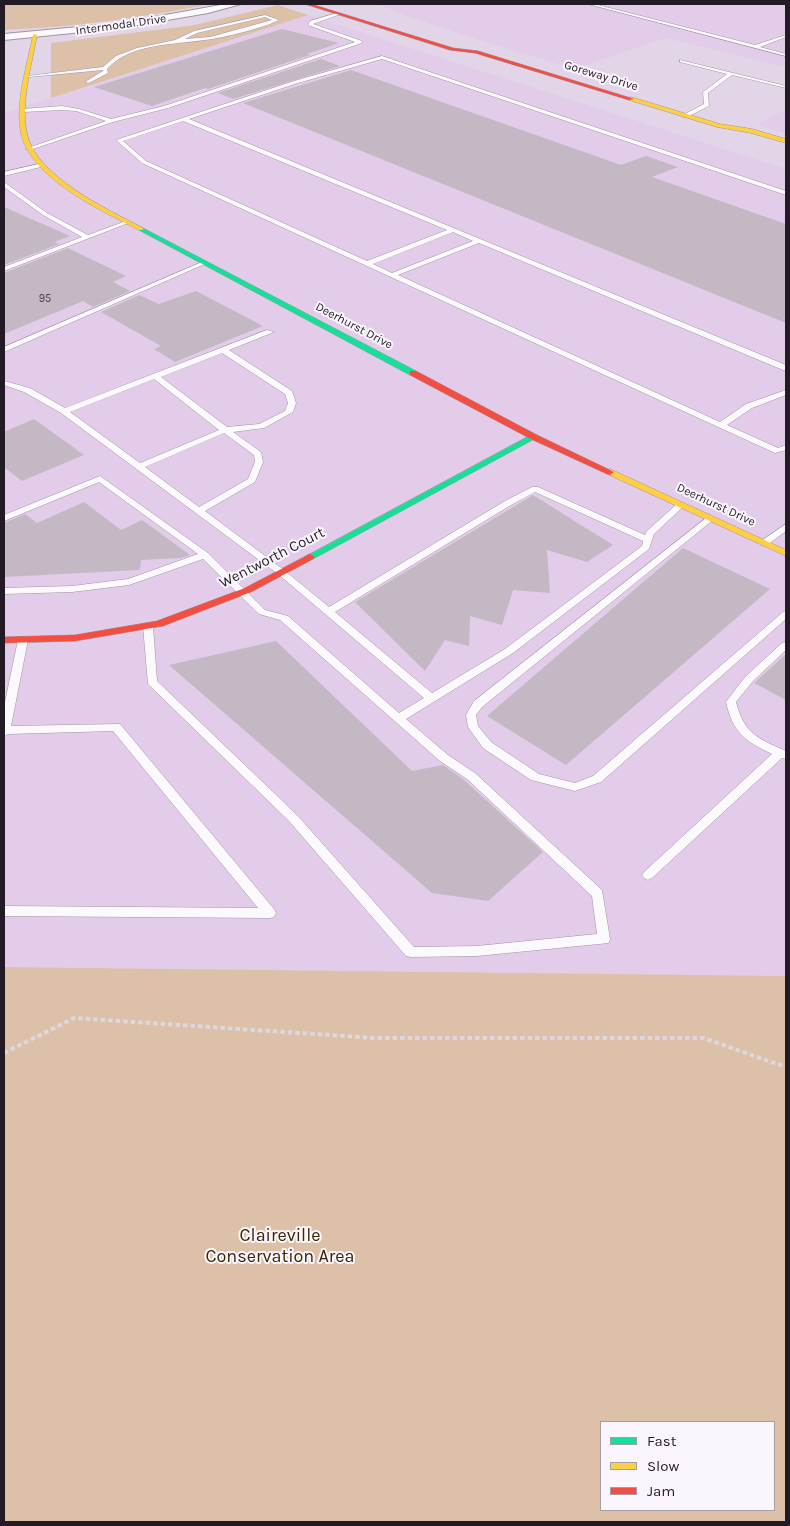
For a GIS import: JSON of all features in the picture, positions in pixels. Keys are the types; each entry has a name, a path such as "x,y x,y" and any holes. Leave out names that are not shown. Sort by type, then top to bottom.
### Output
{"street":[{"name":"Intermodal Drive","path":"4,37 121,26 194,14 237,4"},
{"name":"Goreway Drive","path":"307,4 340,9 452,49 476,52 719,126 752,131 786,141"},
{"path":"28,149 24,135 24,110 35,35"},
{"name":"Goreway Drive","path":"719,126 735,138 761,146"},
{"name":"Deerhurst Drive","path":"28,149 57,179 104,210 534,437 786,553"},
{"name":"Wentworth Court","path":"4,640 75,638 159,624 242,592 534,437"}],"lane":[{"path":"590,4 786,55"},
{"path":"28,149 110,121 166,107 360,42 310,25 312,22 340,9"},
{"path":"87,82 106,72 105,68 109,62 120,56 178,41 208,39 277,20 265,16 196,32 178,41"},
{"path":"755,47 786,36"},
{"path":"786,193 382,57 296,82 119,140 144,162 778,451 786,447"},
{"path":"682,61 786,87"},
{"path":"29,76 82,72 105,68"},
{"path":"685,116 707,105 705,93 731,73"},
{"path":"24,110 62,108 77,110 110,121"},
{"path":"184,119 786,368"},
{"path":"4,174 43,164"},
{"path":"4,184 45,214 87,237"},
{"path":"4,269 128,222"},
{"path":"366,264 453,230"},
{"path":"392,275 478,241"},
{"path":"4,350 204,262"},
{"path":"64,411 270,332"},
{"path":"139,467 225,430 261,426 289,412 292,403 289,393 223,350"},
{"path":"155,376 258,454 260,462 252,480 199,511"},
{"path":"4,383 27,390 64,411 281,572 431,698"},
{"path":"721,425 749,406 786,392"},
{"path":"4,518 100,479 204,555 262,612 284,618 444,758 471,776 598,894 604,939 477,951 410,952 292,818 152,682 148,626"},
{"path":"329,612 499,508 535,489 648,540"},
{"path":"398,719 509,651 646,547 650,533 681,504"},
{"path":"710,518 478,704 471,715 473,726 487,745 535,777 575,787 596,779 786,614"},
{"path":"764,543 786,527"},
{"path":"4,591 72,589 129,582 204,555"},
{"path":"4,911 270,913 116,726 4,731 23,640"},
{"path":"648,875 783,754 741,732 733,718 731,702 749,679 786,645"}],"path":[{"path":"4,1052 74,1018 374,1038 703,1038 786,1066"}],"shaded area":[{"path":"379,4 786,4 786,67 665,38 575,69 479,40 404,15"},
{"path":"308,15 786,169 786,976 4,967 4,113"},
{"path":"786,109 786,134 757,125"}],"green space":[{"path":"4,4 210,4 159,14 107,21 56,27 4,30"},
{"path":"278,5 308,15 51,98 51,43 195,25"},
{"name":"Claireville Conservation Area","path":"4,967 786,976 786,1522 4,1522"}],"building":[{"path":"282,29 339,43 307,54 310,55 152,106 94,87"},
{"path":"321,59 340,66 233,99 218,93"},
{"path":"351,70 621,165 646,156 678,167 652,177 786,224 786,323 243,103"},
{"path":"4,207 70,236 54,242 59,244 4,265"},
{"path":"68,248 126,276 113,282 130,291 93,307 83,301 4,334 4,273"},
{"path":"196,291 263,326 175,362 154,349 161,346 101,312 139,295 159,304"},
{"path":"34,419 84,455 22,481 4,467 4,432"},
{"path":"533,495 613,545 587,562 547,550 550,593 513,590 502,625 470,616 469,646 445,640 425,671 355,602"},
{"path":"84,502 121,530 142,520 190,555 180,558 141,560 140,570 4,577 4,523 25,514 37,523"},
{"path":"683,548 770,589 566,765 487,716"},
{"path":"276,641 412,771 443,765 463,779 543,852 488,901 432,893 169,665"},
{"path":"786,654 786,700 754,683"}],"traffic: fast":[{"path":"141,229 413,373"},
{"path":"310,557 534,437"}],"traffic: slow":[{"path":"35,35 23,109 24,133 29,148 39,162 54,176 91,201 141,229"},
{"path":"631,99 719,126 752,131 786,141"},
{"path":"610,472 786,553"}],"traffic: jam":[{"path":"307,4 452,49 476,52 631,99"},
{"path":"413,373 534,437 610,472"},
{"path":"4,640 75,638 159,624 248,590 310,557"}]}
